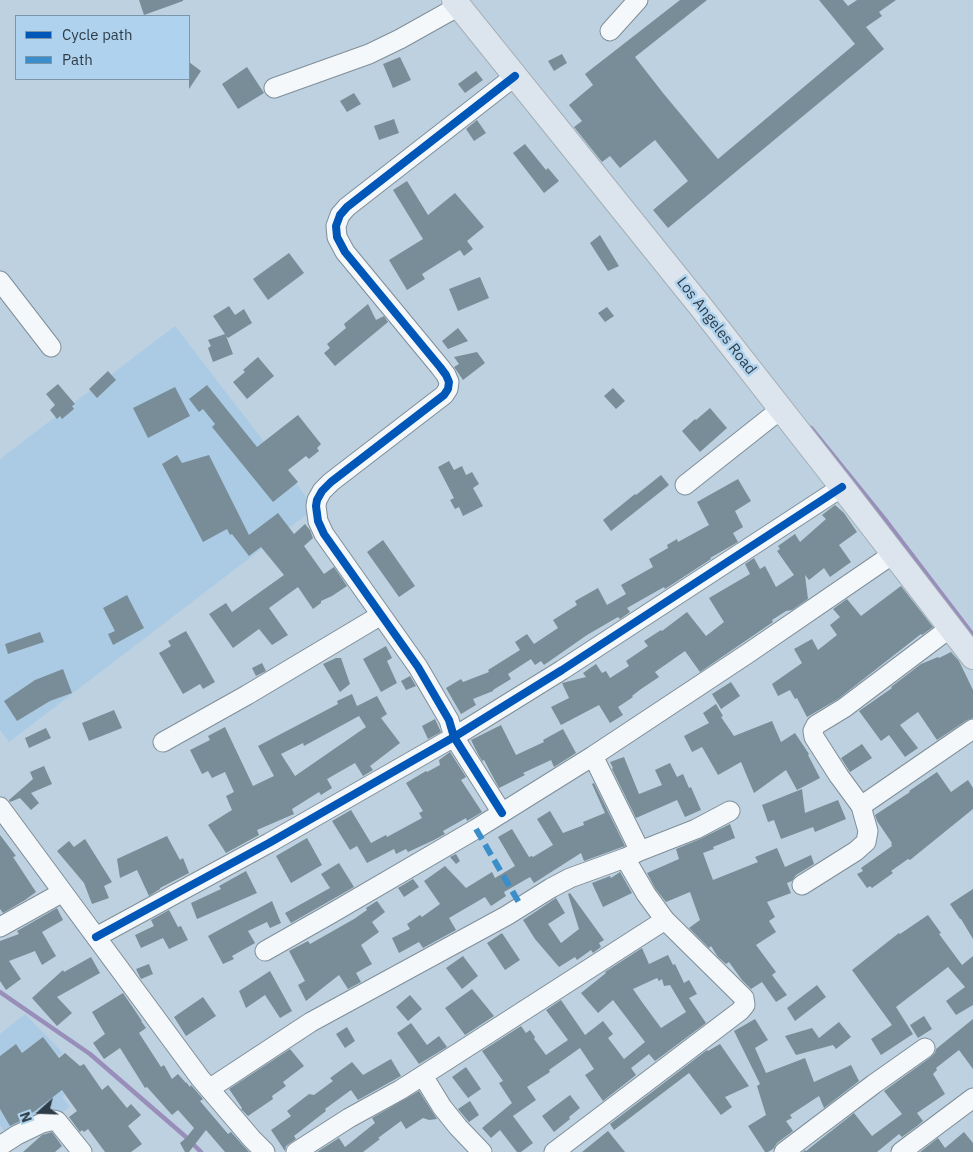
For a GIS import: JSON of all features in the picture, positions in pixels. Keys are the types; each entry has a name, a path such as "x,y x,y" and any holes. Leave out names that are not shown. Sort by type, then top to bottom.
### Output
{"main road":[{"name":"Los Angeles Road","path":"456,3 701,307 973,657"}],"street":[{"path":"610,31 638,0"},
{"path":"274,88 368,54 400,39 456,3"},
{"path":"502,813 454,737 449,720 418,666 324,534 318,521 316,506 322,491 331,482 444,394 448,389 449,382 440,367 344,252 337,237 336,226 340,215 515,76"},
{"path":"0,281 51,347"},
{"path":"685,485 781,409"},
{"path":"96,937 269,843 454,737 562,670 842,487"},
{"path":"265,951 502,813 593,756 893,554"},
{"path":"163,742 247,695 381,615"},
{"path":"802,885 856,851 866,842 868,831 861,806 814,737 813,730 816,725 844,708 950,628"},
{"path":"861,806 973,728"},
{"path":"554,1152 740,1011 745,1004 744,998 664,920 646,894 593,756"},
{"path":"209,1089 311,1022 506,916 551,888 570,878 696,829 730,811"},
{"path":"2,813 63,892 200,1078 265,1152"},
{"path":"0,928 63,892"},
{"path":"296,1152 349,1118 423,1076 664,920"},
{"path":"784,1152 925,1048"},
{"path":"423,1076 442,1107 482,1152"},
{"path":"901,1152 973,1098"},
{"path":"0,1146 17,1135 42,1123 54,1120 57,1121 82,1152"}],"shaded area":[{"path":"175,326 315,508 9,742 0,730 0,459"},
{"path":"25,1014 63,1053 46,1065 66,1094 62,1097 70,1107 14,1144 0,1125 0,1034"}],"building":[{"path":"139,0 183,0 183,1 144,15"},
{"path":"680,0 707,0 635,57 718,159 855,44 819,0 843,0 848,6 857,0 896,0 879,12 882,16 866,27 884,49 668,228 653,210 688,181 655,140 620,168 610,156 602,162 574,127 582,121 569,105 593,85 585,74"},
{"path":"562,54 567,63 554,71 548,61"},
{"path":"400,57 411,80 393,88 383,64"},
{"path":"190,63 201,71 189,89 190,80"},
{"path":"247,67 264,93 238,109 222,84"},
{"path":"476,71 483,80 465,93 458,84"},
{"path":"354,93 361,104 347,112 340,101"},
{"path":"394,119 399,133 379,140 374,126"},
{"path":"477,120 486,133 474,141 466,129"},
{"path":"525,144 546,170 548,168 559,181 544,193 513,153"},
{"path":"407,181 428,215 455,193 484,227 467,241 473,249 464,256 460,250 422,274 425,279 407,290 389,260 423,239 393,190"},
{"path":"600,235 619,266 608,271 590,243"},
{"path":"289,253 304,273 268,300 253,279"},
{"path":"480,277 489,298 458,311 449,289"},
{"path":"368,304 376,320 384,316 388,322 335,366 324,353 330,348 327,344 346,328 344,324"},
{"path":"229,306 235,315 244,309 252,323 228,338 226,336 233,354 213,362 208,348 211,346 208,340 225,334 213,316"},
{"path":"607,307 614,316 605,322 598,313"},
{"path":"458,328 468,341 448,349 442,341"},
{"path":"477,352 485,363 463,380 454,367 459,364 454,357"},
{"path":"258,357 274,376 247,399 233,382"},
{"path":"108,371 116,380 97,398 89,389"},
{"path":"58,384 75,404 72,406 74,409 62,419 60,416 57,419 50,410 55,405 46,394"},
{"path":"207,385 257,447 298,415 321,444 317,448 319,451 309,459 306,456 288,470 298,482 273,502 212,427 215,424 203,409 199,412 189,399"},
{"path":"175,387 190,416 148,438 133,408"},
{"path":"613,388 625,401 616,409 604,396"},
{"path":"710,408 727,428 700,452 682,431"},
{"path":"177,455 182,463 209,455 249,535 278,513 294,534 305,524 313,538 304,546 324,574 334,567 347,586 321,601 313,609 298,587 269,608 288,635 272,645 259,629 233,648 209,614 226,603 232,612 284,575 261,547 249,556 227,529 203,542 162,464"},
{"path":"449,461 454,470 462,466 466,475 472,472 479,484 473,488 483,506 463,516 459,507 455,509 450,500 454,498 438,467"},
{"path":"661,475 669,485 611,531 603,520"},
{"path":"738,479 751,501 735,511 743,527 733,533 738,542 710,558 665,589 664,587 627,608 630,612 620,619 618,617 587,635 544,665 541,661 535,665 531,659 508,674 511,679 493,691 473,699 476,705 461,714 446,688 461,679 463,682 489,672 488,670 520,650 515,642 527,634 534,644 558,628 553,620 577,605 575,601 598,588 607,605 626,594 621,585 653,567 649,559 668,548 667,545 677,539 678,542 709,525 697,502"},
{"path":"835,505 844,513 857,532 839,545 851,562 830,577 824,568 809,580 805,575 808,599 772,620 773,622 700,672 685,651 655,672 659,677 618,707 623,715 610,723 599,705 561,725 551,707 569,698 562,683 586,677 583,673 596,664 602,673 606,671 610,678 629,666 626,661 648,646 644,641 662,631 687,612 706,636 724,622 709,598 750,574 745,564 754,558 760,569 765,566 776,587 794,575 777,551 780,549 778,546 795,534 800,542 826,519 822,515"},
{"path":"383,540 415,586 399,597 367,552"},
{"path":"901,586 933,627 921,634 838,699 807,717 797,698 795,699 790,690 778,696 772,684 802,663 794,649 812,639 818,650 837,635 830,625 840,617 833,609 847,599 861,616"},
{"path":"127,595 144,628 113,645 108,634 115,631 103,608"},
{"path":"186,631 215,682 203,689 200,684 183,694 159,653 171,646 168,641"},
{"path":"40,632 44,642 8,654 5,644"},
{"path":"386,646 392,658 387,661 397,683 381,692 363,659"},
{"path":"951,652 959,661 973,690 973,718 937,740 918,712 900,725 918,748 905,757 889,735 881,741 859,711 892,688 921,664"},
{"path":"336,658 341,658 350,684 340,692 323,664"},
{"path":"262,663 266,671 256,676 252,668"},
{"path":"63,669 72,693 50,701 17,721 4,701 35,680"},
{"path":"410,676 416,686 406,690 401,681"},
{"path":"731,682 740,696 721,709 712,694"},
{"path":"352,694 357,706 377,696 387,714 381,718 400,743 370,766 373,770 363,776 355,763 327,779 332,788 321,795 319,792 292,809 294,814 257,830 259,835 226,853 208,825 232,810 226,796 234,792 225,772 212,778 208,771 202,774 190,750 210,740 208,736 225,727 253,786 274,776 258,746 338,704 337,701","holes":["359,716 366,727 295,776 281,754 303,743 304,746"]},
{"path":"716,704 723,716 721,717 734,736 772,721 781,742 795,733 809,754 820,778 797,790 786,770 754,793 741,762 718,775 702,747 692,752 684,736 709,723 703,713"},
{"path":"114,710 122,728 89,741 82,723"},
{"path":"435,719 441,732 428,739 422,726"},
{"path":"501,725 516,755 544,742 543,740 563,729 576,753 554,767 551,760 523,773 525,775 499,788 471,740"},
{"path":"46,728 51,738 29,748 25,738"},
{"path":"862,744 872,758 850,772 841,758"},
{"path":"450,752 466,777 461,780 482,812 467,821 466,818 443,831 445,834 408,852 406,849 396,854 394,849 367,863 357,846 350,850 332,821 351,810 371,843 386,835 387,837 422,818 419,813 423,811 406,783 440,765 439,760"},
{"path":"624,757 639,794 662,785 655,770 670,763 677,777 683,774 701,810 685,817 677,800 636,818 610,762"},
{"path":"44,766 52,784 31,793 39,803 31,810 20,798 10,802 9,800 33,779 30,772"},
{"path":"937,772 951,792 968,780 973,788 973,809 910,860 908,859 891,871 893,873 872,888 870,886 867,888 857,874 863,871 861,868 892,846 875,815"},
{"path":"594,783 625,846 584,861 581,853 534,883 530,877 504,892 506,896 491,906 485,897 449,918 456,930 423,948 419,942 399,953 392,938 410,929 407,924 420,915 422,917 440,904 424,881 445,866 466,888 492,872 495,878 515,866 498,837 512,829 529,857 533,857 553,845 537,819 550,811 563,833 584,825 583,822 605,813 592,784"},
{"path":"802,789 805,813 838,800 846,819 815,832 813,827 781,839 774,820 768,822 762,805"},
{"path":"730,824 735,838 703,853 713,880 758,862 755,857 777,848 785,867 811,855 814,864 787,883 791,893 767,902 775,917 769,921 776,932 756,945 776,972 772,975 787,995 776,1002 762,982 751,989 729,962 726,964 718,957 711,946 709,948 689,928 700,920 690,892 666,902 655,888 647,873 679,859 676,849"},
{"path":"0,835 16,856 13,857 36,892 3,913 0,909"},
{"path":"167,836 180,860 183,858 189,873 149,896 137,870 120,878 117,859"},
{"path":"307,838 322,865 291,883 276,856"},
{"path":"85,839 112,882 104,886 109,898 92,904 84,883 57,851 69,841 74,847"},
{"path":"456,854 460,861 456,864 450,857"},
{"path":"339,863 354,887 291,923 285,913 330,888 321,874"},
{"path":"246,871 257,893 197,919 191,903 221,889 219,886"},
{"path":"620,872 632,893 603,907 592,883 610,876 611,878"},
{"path":"413,879 419,887 404,897 398,888"},
{"path":"973,889 973,939 950,904"},
{"path":"570,893 604,940 599,943 601,947 593,953 591,950 577,960 575,957 559,967 535,939 523,920 556,898 565,913 548,924 561,943 579,929 568,894"},
{"path":"272,901 281,923 270,928 267,922 248,931 255,943 232,956 234,959 223,964 208,936"},
{"path":"377,901 385,912 372,922 379,932 361,945 372,964 356,973 361,982 348,989 339,975 306,1001 298,985 305,981 289,951 308,941 310,944 354,919"},
{"path":"57,908 63,920 42,932 56,956 42,965 35,951 9,961 21,979 6,990 0,981 0,941 19,934 17,931"},
{"path":"169,910 178,927 181,926 188,940 169,949 163,938 141,948 135,935 154,926 151,920"},
{"path":"928,915 941,933 939,934 962,965 973,956 973,1005 956,1015 946,1001 965,987 948,967 896,1007 913,1034 881,1055 871,1039 892,1025 852,970 899,933"},
{"path":"502,933 520,960 505,970 487,943"},
{"path":"642,948 649,964 668,955 673,965 675,964 684,983 689,980 697,994 689,998 706,1023 655,1061 649,1054 631,1068 636,1075 603,1101 585,1075 594,1069 580,1048 549,1070 550,1072 527,1087 536,1100 513,1116 533,1143 521,1152 517,1152 500,1130 491,1138 482,1128 512,1103 499,1083 503,1081 482,1051 521,1026 526,1033 530,1030 546,1055 568,1040 546,1010 561,1000 585,1035 603,1021 613,1034 608,1038 624,1059 645,1042 613,1000 598,1013 581,993 605,972","holes":["657,978 659,981 662,979 664,986 670,985 686,1012 661,1028 633,989"]},
{"path":"463,956 478,976 462,989 446,968"},
{"path":"91,957 100,973 57,997 72,1013 57,1026 32,998 63,970 64,972"},
{"path":"149,964 153,974 141,979 136,969"},
{"path":"270,971 292,1011 280,1018 265,995 246,1008 239,991"},
{"path":"817,985 826,997 795,1021 787,1008"},
{"path":"472,989 494,1016 465,1035 445,1008"},
{"path":"123,993 146,1028 139,1033 161,1067 164,1065 172,1079 178,1074 190,1087 191,1085 203,1099 200,1101 228,1134 231,1132 249,1152 225,1152 206,1130 189,1152 185,1152 180,1143 194,1128 178,1110 172,1115 147,1087 145,1088 120,1048 104,1059 93,1043 105,1034 92,1012"},
{"path":"410,995 422,1009 408,1021 396,1007"},
{"path":"203,997 216,1016 186,1036 174,1017"},
{"path":"924,1016 932,1029 918,1038 910,1025"},
{"path":"755,1019 768,1040 755,1048 766,1073 805,1058 814,1082 851,1065 859,1081 824,1108 819,1096 790,1115 792,1118 786,1121 793,1131 768,1152 765,1152 748,1126 766,1115 757,1086 760,1084 734,1031"},
{"path":"973,1019 973,1069 959,1050 936,1068 937,1070 933,1074 945,1094 917,1113 923,1121 917,1126 902,1137 899,1134 877,1152 803,1152 854,1113 872,1136 902,1114 884,1091 931,1057 936,1049"},
{"path":"839,1022 851,1037 836,1049 833,1045 796,1055 785,1036 812,1028 819,1038"},
{"path":"411,1023 427,1045 439,1036 447,1047 419,1064 397,1033"},
{"path":"347,1027 355,1041 345,1048 336,1034"},
{"path":"43,1037 59,1058 65,1053 80,1066 84,1064 102,1090 108,1085 127,1108 131,1104 141,1115 128,1126 142,1144 131,1152 105,1152 88,1129 80,1132 69,1117 77,1111 62,1090 24,1119 10,1126 0,1109 0,1056 16,1044 22,1053"},
{"path":"720,1044 749,1086 725,1097 732,1107 721,1115 689,1073 614,1130 610,1124 707,1050"},
{"path":"290,1049 304,1066 283,1082 286,1086 272,1096 273,1099 248,1116 241,1109 229,1089"},
{"path":"391,1059 401,1076 358,1100 351,1090 325,1109 326,1111 294,1136 296,1139 286,1146 285,1151 271,1130 291,1116 287,1111 309,1094 314,1095 333,1081 330,1078 352,1062 363,1075"},
{"path":"466,1067 481,1089 468,1098 452,1077"},
{"path":"419,1091 437,1119 429,1120 423,1118 406,1129 401,1121 363,1152 317,1152 339,1138 345,1147 375,1123 372,1118"},
{"path":"570,1095 580,1108 554,1132 542,1116"},
{"path":"470,1101 479,1115 469,1122 458,1109"},
{"path":"608,1131 625,1152 582,1152"},
{"path":"52,1132 62,1146 55,1152 23,1152 42,1135"},
{"path":"964,1132 973,1143 973,1152 920,1152 938,1138 945,1148"}],"waterway":[{"path":"811,428 887,522 973,635"},
{"path":"0,992 90,1054 201,1152"}],"marked path":[{"path":"476,829 521,906"}],"cycle path":[{"path":"502,813 454,737 449,720 418,667 324,534 318,521 316,506 322,491 331,482 444,395 448,389 449,382 440,367 345,252 337,237 336,226 340,215 347,207 515,76"},
{"path":"96,937 269,843 454,737 562,670 842,487"}]}
